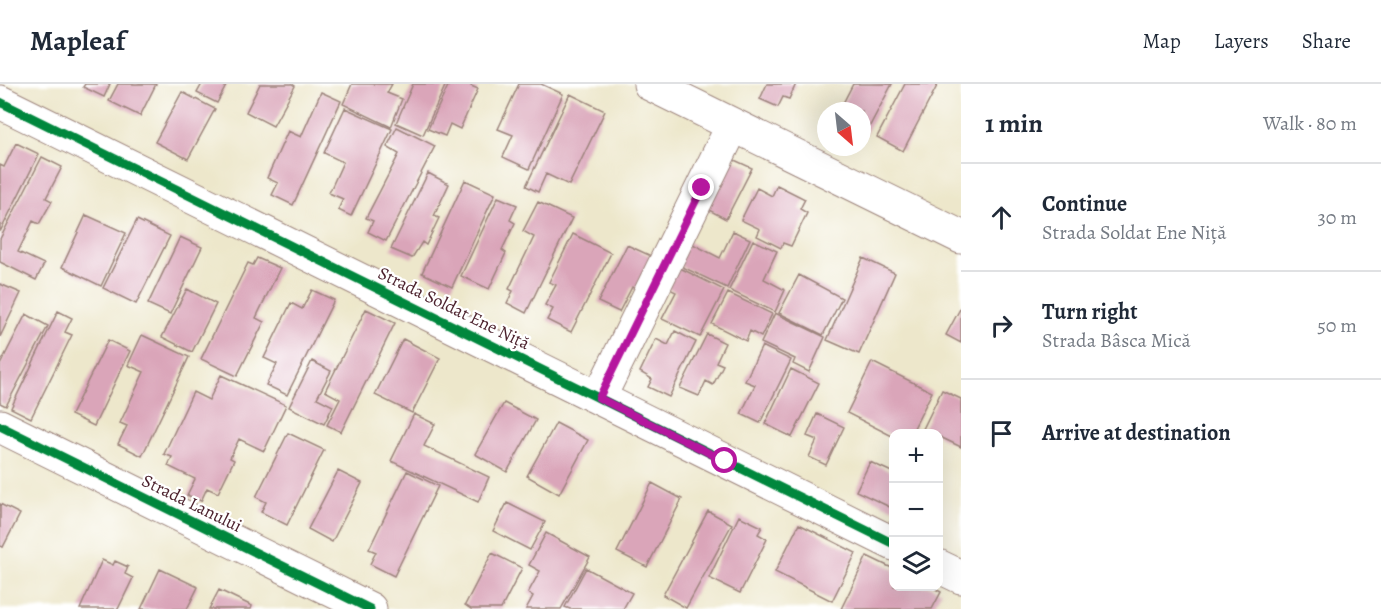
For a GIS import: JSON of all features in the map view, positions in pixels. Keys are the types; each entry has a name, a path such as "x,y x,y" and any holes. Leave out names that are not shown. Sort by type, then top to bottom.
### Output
{"street":[{"path":"650,84 961,237"},
{"name":"Strada Soldat Ene Niță","path":"0,102 889,542"},
{"path":"599,398 733,125"},
{"name":"Strada Lanului","path":"0,426 369,609"},
{"path":"943,568 961,577"}],"building":[{"path":"85,84 110,84 104,97 83,87"},
{"path":"118,84 156,84 140,116 109,101"},
{"path":"202,84 227,84 217,103 197,93"},
{"path":"260,84 292,84 295,86 273,126 246,112"},
{"path":"352,84 392,84 387,93 402,99 391,127 343,104"},
{"path":"413,84 446,84 423,135 396,123"},
{"path":"449,84 471,84 478,89 460,129 450,124 445,136 428,129"},
{"path":"519,84 541,84 563,94 529,169 503,157 513,135 498,129"},
{"path":"767,84 796,84 789,99 783,97 778,107 760,99"},
{"path":"853,84 892,84 871,124 871,102 844,102"},
{"path":"905,84 938,84 903,151 877,137"},
{"path":"182,92 215,109 188,159 155,142"},
{"path":"321,92 341,101 293,205 272,195 278,183 267,178 288,131 301,137"},
{"path":"570,94 605,111 569,185 546,174 538,192 526,186"},
{"path":"345,108 392,129 351,216 338,210 343,199 329,193 343,162 324,153"},
{"path":"397,127 435,146 386,241 368,232 373,221 366,218 399,154 387,147"},
{"path":"16,143 39,154 0,232 0,165 4,167"},
{"path":"42,157 62,167 46,198 52,201 39,224 33,221 18,252 44,264 36,280 0,262 0,239"},
{"path":"730,158 752,168 726,219 705,208"},
{"path":"428,173 449,184 434,216 439,218 426,245 422,242 412,258 391,249"},
{"path":"465,180 495,194 452,287 422,273"},
{"path":"777,185 805,199 800,209 807,213 791,246 783,243 781,248 757,236 760,229 741,220 757,188 772,196"},
{"path":"498,197 517,205 510,220 515,223 502,250 506,253 489,289 461,276"},
{"path":"538,202 572,218 526,313 507,303 513,291 509,289 534,237 523,231"},
{"path":"86,215 126,233 101,286 62,267"},
{"path":"137,220 170,236 136,304 103,288"},
{"path":"733,231 750,239 727,288 672,262 683,239 720,258"},
{"path":"573,234 611,253 571,332 547,320 553,309 545,305 556,285 549,282"},
{"path":"180,237 202,247 170,314 148,304"},
{"path":"753,240 777,251 764,279 785,290 775,312 729,290"},
{"path":"627,245 660,260 640,291 632,287 619,312 598,302"},
{"path":"257,258 280,268 256,318 264,322 237,376 201,359 248,263 253,265"},
{"path":"863,258 895,273 859,354 827,340"},
{"path":"672,264 724,290 700,337 662,319 676,292 661,285"},
{"path":"799,275 842,298 823,335 779,313"},
{"path":"0,284 21,293 0,337"},
{"path":"187,289 216,304 192,352 162,337"},
{"path":"312,290 334,300 287,395 266,385 277,364 264,358 291,303 302,309"},
{"path":"728,293 772,314 761,337 750,331 746,341 712,324"},
{"path":"961,307 961,343 946,335"},
{"path":"366,309 395,323 341,432 327,425 340,399 325,391"},
{"path":"58,311 72,318 65,332 72,335 31,418 11,408"},
{"path":"775,313 825,337 809,372 793,364 795,359 761,343"},
{"path":"26,314 48,326 6,406 0,403 0,365"},
{"path":"675,331 696,342 669,397 648,387 652,379 640,372 656,339 668,345"},
{"path":"707,334 725,343 716,362 723,365 713,385 706,381 699,396 680,388"},
{"path":"142,335 189,357 142,456 118,444 127,426 120,423 144,372 128,365"},
{"path":"403,339 440,358 412,413 375,395"},
{"path":"108,340 130,351 94,426 71,415"},
{"path":"762,346 791,360 760,423 741,414 755,385 745,381"},
{"path":"312,361 331,371 317,398 333,406 324,424 289,407"},
{"path":"872,362 932,392 914,429 889,429 889,434 847,413"},
{"path":"791,369 819,383 792,437 765,424"},
{"path":"221,375 286,405 264,451 239,439 230,458 234,460 218,493 207,488 201,501 187,495 195,479 168,466 172,457 164,454 193,392 209,400"},
{"path":"942,390 961,399 961,447 943,438 943,429 923,429"},
{"path":"504,403 536,420 507,472 475,454"},
{"path":"414,414 435,424 424,446 489,477 478,502 391,461"},
{"path":"817,414 844,427 826,465 809,457 817,440 807,436"},
{"path":"556,423 588,440 559,494 527,476"},
{"path":"288,433 324,450 287,525 261,512 266,502 256,497"},
{"path":"870,462 889,471 889,507 856,491"},
{"path":"338,471 362,483 332,542 308,529"},
{"path":"407,471 438,486 394,576 370,564 376,552 369,549"},
{"path":"652,483 682,499 647,567 617,552"},
{"path":"507,503 545,522 530,550 493,531"},
{"path":"0,504 20,514 3,547 0,546"},
{"path":"708,511 732,524 686,608 663,595"},
{"path":"739,516 762,527 758,534 767,539 740,593 709,578"},
{"path":"799,524 856,553 832,601 775,572"},
{"path":"546,533 590,557 561,609 526,609 533,596 528,593 540,571 529,565"},
{"path":"492,553 522,568 501,609 471,609 465,605"},
{"path":"867,556 889,567 889,591 941,592 932,609 841,609"},
{"path":"102,560 113,565 115,561 128,567 125,574 133,578 118,609 80,609"},
{"path":"586,568 632,593 623,609 570,609 565,607"},
{"path":"160,569 198,587 187,609 141,609"},
{"path":"219,590 252,606 251,609 209,609"}],"cycle path":[{"path":"0,102 889,542"},
{"path":"0,426 370,609"}],"route":[{"path":"702,188 599,398 725,461"}]}
